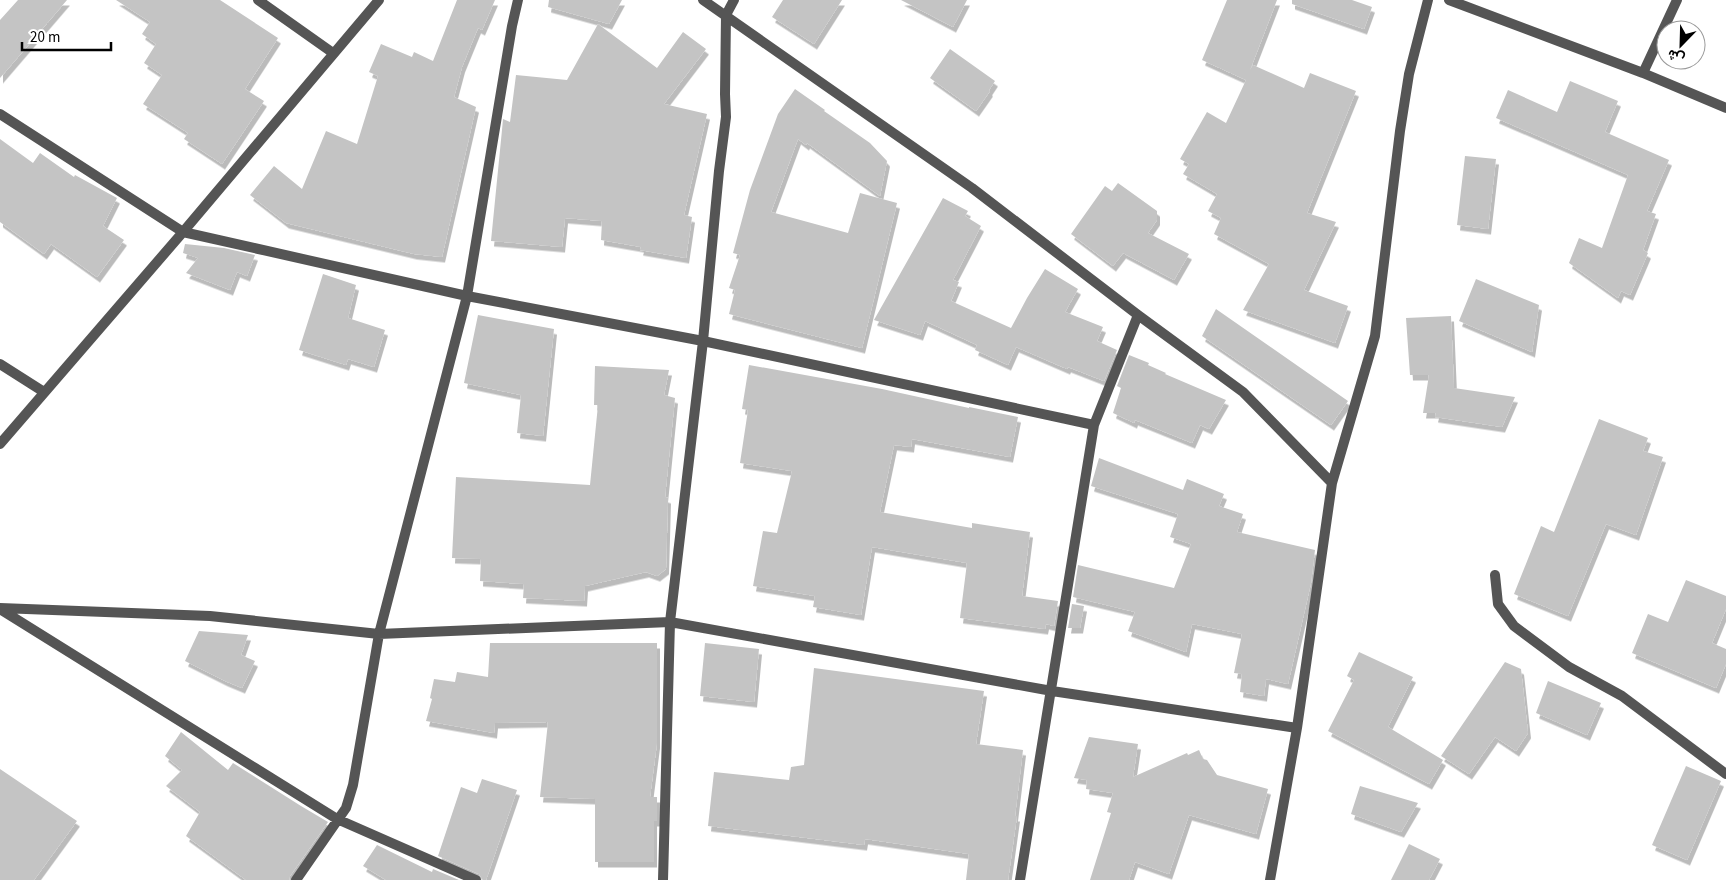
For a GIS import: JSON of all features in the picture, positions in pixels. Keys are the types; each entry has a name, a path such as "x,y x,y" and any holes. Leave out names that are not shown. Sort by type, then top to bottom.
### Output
{"street":[{"path":"258,0 332,53"},
{"path":"0,444 183,232 332,53 379,0"},
{"path":"296,880 346,808 353,785 379,634 466,296 518,0"},
{"path":"703,0 972,188 1138,316 1243,392 1332,483"},
{"path":"663,880 670,622 703,341 726,117 726,15 734,0"},
{"path":"1270,880 1296,728 1332,483 1375,336 1405,102 1428,0"},
{"path":"1449,0 1643,72 1726,108"},
{"path":"1643,72 1677,0"},
{"path":"0,114 183,232 466,296 703,341 1094,425"},
{"path":"1020,880 1094,425 1138,316"},
{"path":"0,364 44,392"},
{"path":"1495,575 1498,604 1514,626 1569,666 1622,696 1726,774"},
{"path":"0,608 210,616 379,634 670,622 1052,691 1296,728"},
{"path":"0,608 337,819 476,880"}],"building":[{"path":"18,0 67,0 0,78 0,20"},
{"path":"116,0 220,0 278,38 245,89 264,101 222,164 184,139 188,133 143,104 162,75 144,63 156,44 142,34 150,22"},
{"path":"457,0 495,0 482,30 478,28 462,67 454,97 476,107 442,257 414,254 286,223 250,195 274,166 302,189 326,131 357,144 378,76 369,72 381,44 412,57 414,52 433,61"},
{"path":"549,0 622,0 609,24 548,7"},
{"path":"783,0 842,0 814,44 772,17"},
{"path":"901,0 967,0 953,27"},
{"path":"1227,0 1277,0 1250,70 1253,65 1304,88 1310,73 1356,91 1307,213 1336,222 1304,290 1348,306 1335,343 1243,310 1269,264 1214,234 1221,218 1208,211 1217,194 1183,174 1189,164 1180,159 1207,112 1226,123 1246,80 1202,60"},
{"path":"1292,0 1352,0 1372,7 1364,29 1292,4"},
{"path":"598,24 657,68 683,32 706,49 664,104 707,114 684,215 692,217 686,258 640,250 641,247 601,240 602,221 565,218 562,247 491,241 503,119 510,122 516,75 567,80"},
{"path":"950,49 995,81 976,111 930,78"},
{"path":"1570,81 1618,101 1605,132 1669,160 1647,211 1656,214 1643,250 1648,253 1630,295 1621,291 1618,298 1569,263 1579,238 1602,248 1628,175 1496,118 1508,90 1557,112"},
{"path":"795,89 870,143 887,161 880,196 807,143 806,145 798,139 771,212 848,233 860,193 897,203 862,348 729,314 735,290 729,288 740,255 733,253 750,190 778,114"},
{"path":"0,139 33,163 40,153 74,177 75,175 117,198 103,226 124,240 97,277 51,244 44,254 0,222"},
{"path":"1465,156 1496,159 1488,229 1457,225"},
{"path":"1118,183 1157,211 1157,220 1148,233 1189,254 1174,280 1123,253 1113,266 1071,234 1105,186 1112,191"},
{"path":"943,198 968,211 965,216 981,226 953,280 959,282 951,301 1011,328 1045,269 1078,289 1065,312 1103,327 1097,341 1117,350 1104,381 1068,367 1067,369 1016,347 1008,365 975,350 977,345 925,321 920,335 874,320"},
{"path":"185,244 224,248 255,255 247,276 237,272 230,290 186,273 198,258 183,253"},
{"path":"323,274 356,285 348,318 385,330 374,367 348,359 346,365 299,350"},
{"path":"1476,279 1539,305 1532,352 1459,321"},
{"path":"1216,309 1348,401 1331,425 1202,336"},
{"path":"478,315 554,329 543,436 517,433 521,395 464,383"},
{"path":"1451,316 1454,388 1515,397 1502,427 1435,417 1436,413 1423,413 1429,375 1410,375 1406,318"},
{"path":"1129,355 1149,363 1148,365 1165,374 1226,400 1209,429 1200,425 1192,443 1135,420 1134,423 1113,413 1121,388 1117,386"},
{"path":"749,365 882,389 1018,417 1010,457 912,439 911,447 894,445 880,512 972,528 972,523 1030,532 1022,596 1058,601 1054,626 1046,624 1045,629 960,618 967,563 872,547 861,615 813,607 815,596 753,586 763,531 777,533 792,471 740,463 748,410 742,409"},
{"path":"595,366 669,370 664,395 675,398 665,497 668,498 666,569 657,576 646,572 585,586 584,601 523,598 524,584 480,581 481,559 452,558 456,477 590,485 598,405 594,405"},
{"path":"1599,419 1648,438 1643,451 1663,457 1636,535 1606,524 1568,616 1514,594 1541,526 1554,532"},
{"path":"1099,458 1183,490 1187,479 1224,494 1219,506 1243,514 1237,532 1315,550 1311,583 1288,684 1266,679 1264,696 1240,692 1242,674 1234,673 1242,634 1192,624 1186,652 1128,631 1135,612 1073,597 1078,565 1174,588 1191,544 1170,537 1178,514 1091,486"},
{"path":"1686,580 1726,596 1726,609 1712,643 1726,649 1726,664 1716,688 1632,653 1648,614 1668,622"},
{"path":"1072,604 1084,606 1080,628 1068,628"},
{"path":"199,631 248,635 241,655 255,661 242,688 185,661"},
{"path":"490,643 657,643 657,743 650,797 657,797 657,821 654,821 654,862 595,862 595,799 540,797 548,722 495,723 494,733 426,721 432,699 430,698 434,679 455,682 457,672 488,677"},
{"path":"705,643 759,649 754,702 700,696"},
{"path":"1359,652 1413,677 1388,727 1443,760 1429,784 1328,731 1354,680 1347,676"},
{"path":"1505,662 1521,669 1528,733 1516,751 1495,737 1469,774 1441,756"},
{"path":"814,668 984,691 976,744 1023,750 1015,816 1017,816 1008,880 966,880 969,854 865,839 864,845 708,826 714,772 789,780 791,767 804,765"},
{"path":"1548,681 1601,703 1587,735 1536,713"},
{"path":"181,732 228,770 233,763 328,822 289,880 246,880 186,836 200,812 166,786 182,770 165,756"},
{"path":"1089,737 1138,744 1133,777 1187,753 1188,755 1199,750 1203,759 1207,760 1217,775 1268,789 1256,834 1189,815 1169,874 1135,862 1129,880 1090,880 1111,813 1107,812 1113,793 1086,789 1087,780 1074,778"},
{"path":"1686,766 1721,781 1687,860 1652,845"},
{"path":"0,769 77,821 34,880 0,880"},
{"path":"482,779 517,790 486,880 483,880 479,874 438,856 461,787 477,793"},
{"path":"1360,786 1418,803 1401,832 1351,814"},
{"path":"1409,844 1440,859 1429,880 1391,880"},
{"path":"377,845 432,872 433,869 459,880 386,880 363,866"}]}
